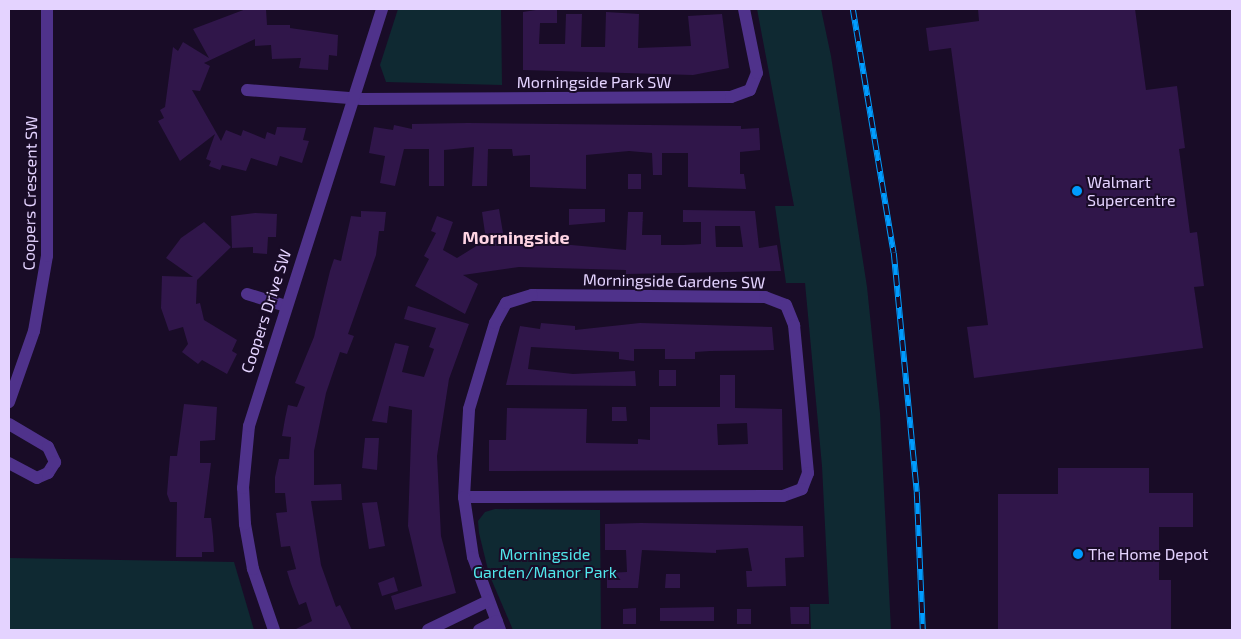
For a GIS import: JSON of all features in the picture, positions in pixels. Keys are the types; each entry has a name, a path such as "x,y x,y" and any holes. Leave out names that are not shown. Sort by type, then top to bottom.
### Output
{"street":[{"name":"Coopers Crescent SW","path":"9,402 34,331 47,256 47,9"},
{"name":"Coopers Drive SW","path":"274,630 253,568 243,488 249,426 284,305 382,9"},
{"name":"Morningside Park SW","path":"247,90 352,99 736,96 750,90 757,73 744,9"},
{"path":"247,294 284,305"},
{"name":"Morningside Gardens SW","path":"464,497 793,494 802,489 808,473 791,313 786,305 765,297 532,295 506,302 495,323 469,409 464,497 470,542 488,601 499,626"},
{"path":"9,424 48,447 55,462 48,473 37,478 9,463"},
{"path":"428,630 488,601"},
{"path":"479,630 499,626"}],"green space":[{"path":"398,9 501,9 502,85 386,82 380,65"},
{"path":"757,9 821,9 831,56 867,287 880,413 891,630 811,630 810,604 829,604 822,466 805,283 786,283 775,206 794,206"},
{"name":"Morningside Garden/Manor Park","path":"495,509 600,510 601,630 513,630 489,574 479,533 478,521 485,512"},
{"path":"9,558 234,562 254,630 9,630"}],"building":[{"path":"246,9 266,9 267,25 290,25 290,28 338,35 337,56 329,55 328,70 299,68 301,58 272,59 271,45 255,46 255,39 204,63 210,66 200,91 192,90 221,141 226,130 241,136 243,130 265,139 267,132 275,135 277,127 306,128 303,140 309,141 302,163 280,156 277,166 251,158 246,171 222,165 220,170 209,166 211,161 206,159 215,134 180,161 158,121 164,118 160,110 165,107 173,47 178,51 183,42 209,58 193,29"},
{"path":"557,9 557,23 540,23 539,44 565,44 566,14 582,14 581,47 605,47 606,12 639,14 638,48 691,46 688,16 722,14 729,68 693,75 523,70 523,12"},
{"name":"Walmart Supercentre","path":"978,9 1135,9 1146,90 1177,86 1185,148 1179,149 1190,233 1197,232 1204,286 1194,287 1203,348 974,378 967,327 988,325 951,48 929,51 926,28 979,21"},
{"path":"412,124 741,126 741,129 759,128 760,150 740,152 740,174 744,174 746,189 688,187 688,153 662,153 662,175 653,175 652,153 629,151 586,155 586,189 530,187 530,155 513,156 512,149 488,149 487,186 472,186 474,147 444,150 444,186 429,186 429,149 404,149 395,186 380,183 385,156 369,153 374,127 393,130 394,125 412,129"},
{"path":"628,174 641,174 641,189 628,189"},
{"path":"499,209 504,239 626,250 628,212 643,212 642,235 661,235 661,245 683,245 701,244 701,222 683,222 683,210 755,211 759,248 777,245 781,271 626,274 626,270 519,267 463,275 478,284 465,314 415,286 429,259 424,256 436,233 431,231 437,216 453,222 443,250 457,258 486,240 482,212","holes":["715,226 740,226 743,247 716,247"]},
{"path":"569,209 605,209 605,222 569,225"},
{"path":"361,211 386,212 384,231 379,231 376,255 348,334 354,336 347,354 340,352 326,393 314,451 314,485 341,484 342,500 311,501 321,565 336,607 340,605 352,630 294,630 312,621 306,602 299,605 287,571 296,569 290,546 281,547 276,513 287,512 285,493 275,493 275,477 279,459 289,459 291,437 282,436 288,405 297,407 305,387 295,383 314,337 330,271 334,259 341,261 351,216 361,217"},
{"path":"255,213 277,214 276,237 268,237 267,254 253,253 253,247 232,248 231,216"},
{"path":"204,222 231,247 197,280 196,304 200,303 204,320 237,340 232,351 237,354 227,374 202,360 198,364 182,352 188,344 183,327 169,331 161,308 162,276 193,277 166,258 181,238"},
{"path":"408,306 469,324 449,379 437,456 441,536 456,593 395,610 391,596 422,586 408,526 412,410 389,406 387,423 372,421 395,343 409,346 402,372 424,377 434,349 429,347 436,328 404,319"},
{"path":"541,323 575,326 575,330 640,323 772,327 774,350 695,352 695,359 665,359 665,349 634,349 634,361 619,359 619,352 531,347 528,369 573,374 635,371 636,386 506,385 520,326 540,329"},
{"path":"659,370 676,370 676,386 659,386"},
{"path":"720,375 735,375 735,408 782,409 783,470 489,471 489,440 506,440 507,408 587,409 586,443 638,444 638,439 650,440 650,407 720,407","holes":["747,423 748,444 718,445 717,424"]},
{"path":"184,404 217,407 215,440 200,441 200,463 211,463 204,518 211,518 214,552 202,552 202,557 176,557 177,502 170,502 167,494 170,456 177,456"},
{"path":"612,407 626,407 627,421 612,421"},
{"path":"365,438 379,438 377,470 362,468"},
{"name":"The Home Depot","path":"1058,468 1149,468 1149,493 1193,493 1193,527 1159,527 1159,580 1171,580 1171,630 998,630 998,494 1058,494"},
{"path":"377,502 385,546 369,549 362,503"},
{"path":"605,524 803,526 804,557 785,558 786,586 747,587 746,571 752,571 748,548 716,550 716,553 642,550 638,588 607,588 607,573 627,572 626,550 605,550"},
{"path":"666,574 680,574 680,588 665,588"},
{"path":"394,577 398,591 382,596 378,583"},
{"path":"714,607 714,621 660,621 660,608"},
{"path":"790,607 809,607 809,624 791,624"},
{"path":"636,608 636,624 623,624 623,609"},
{"path":"737,609 751,609 751,624 737,624"}],"railway":[{"path":"853,9 894,253 917,492 923,630"}],"place":[{"name":"Walmart Supercentre","path":"1077,191"},
{"name":"The Home Depot","path":"1078,554"}],"district":[{"name":"Morningside","path":"516,237"}]}
